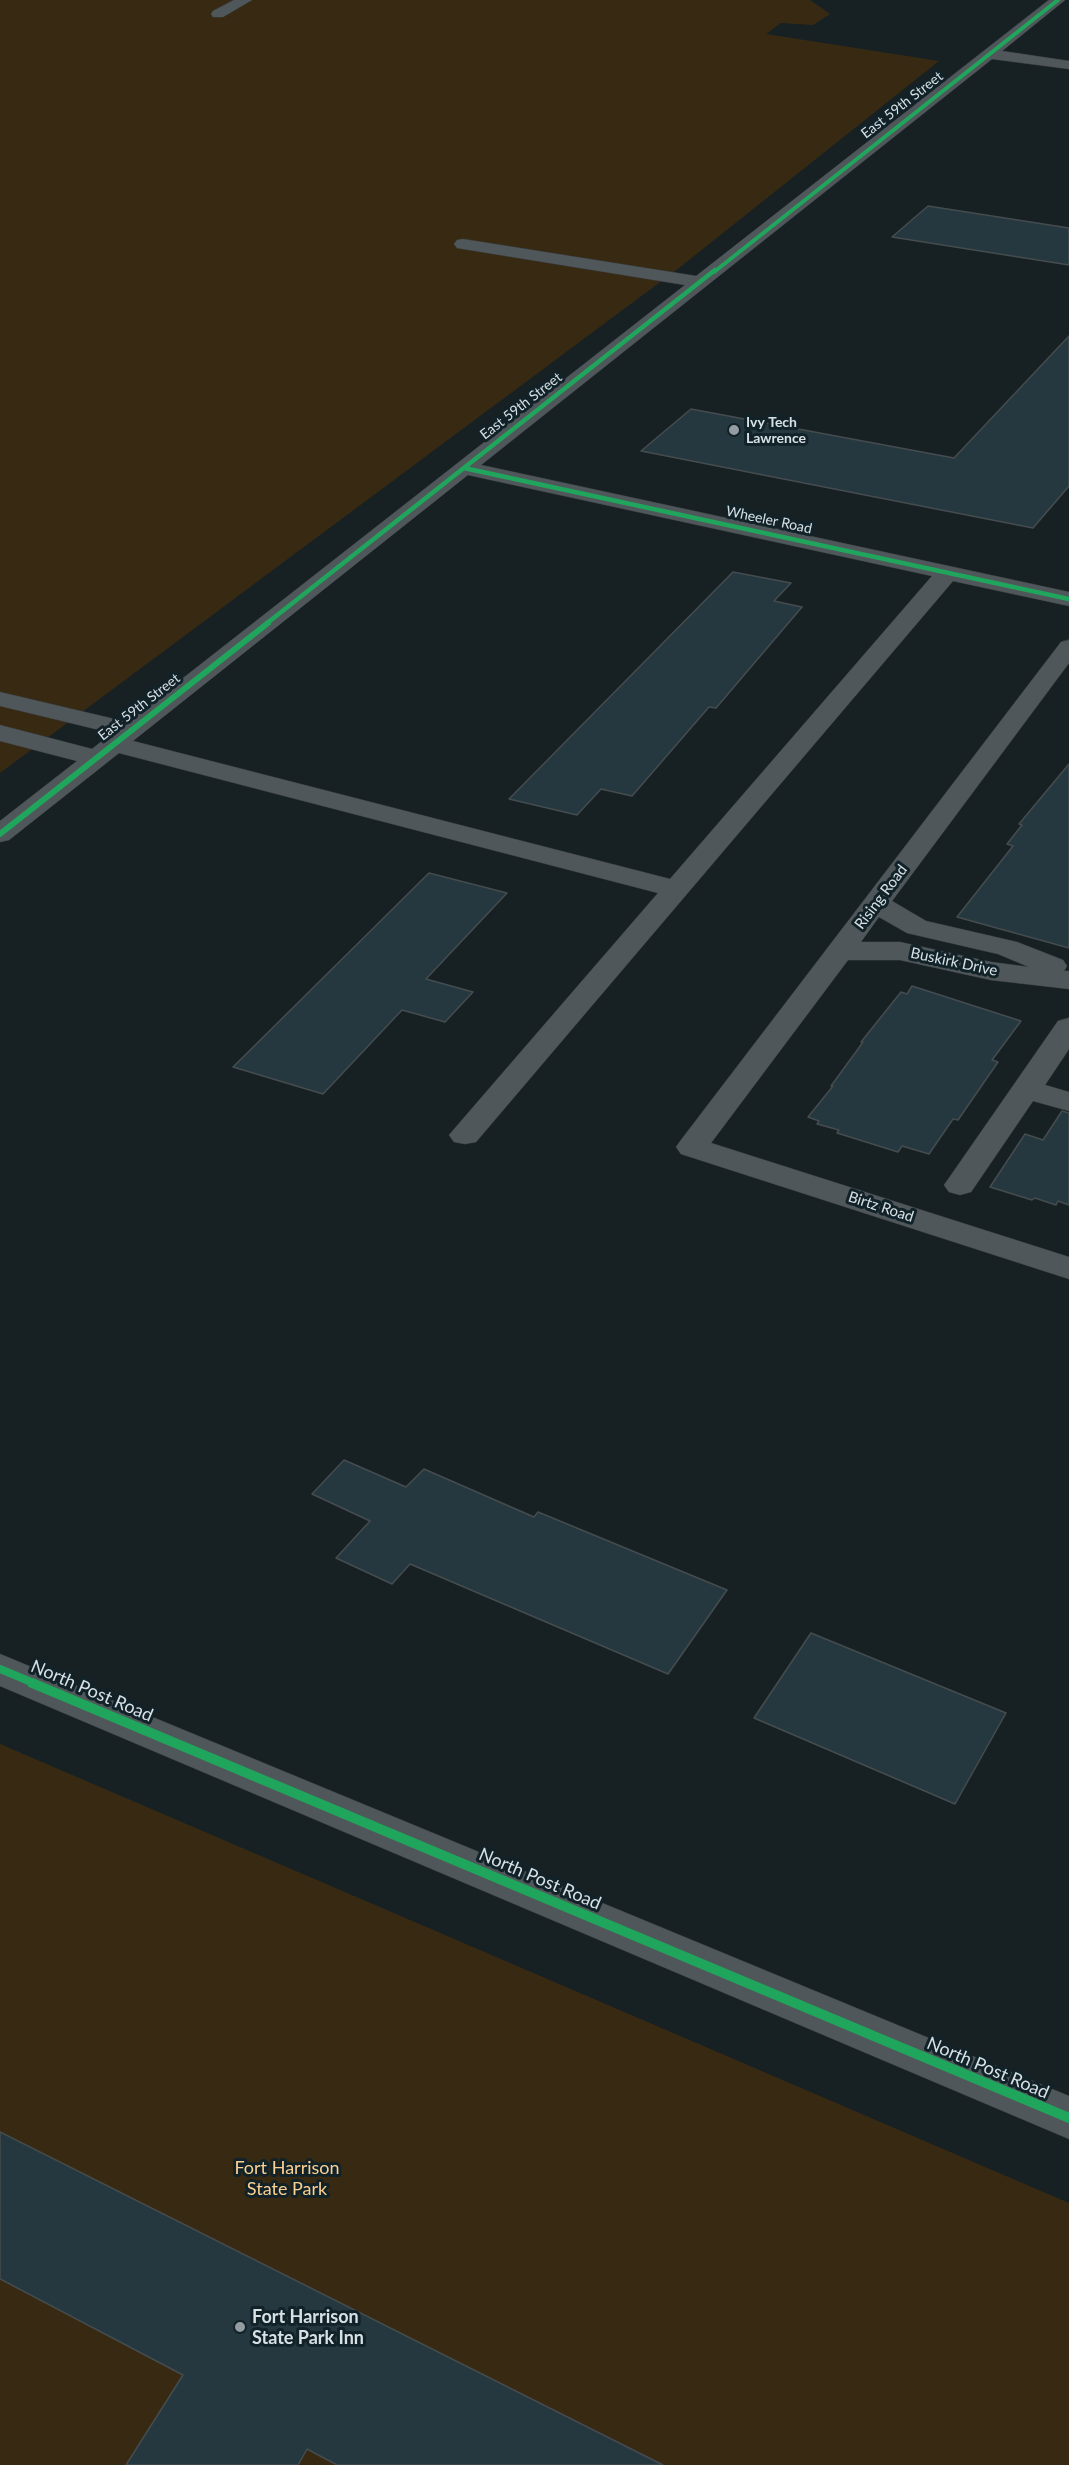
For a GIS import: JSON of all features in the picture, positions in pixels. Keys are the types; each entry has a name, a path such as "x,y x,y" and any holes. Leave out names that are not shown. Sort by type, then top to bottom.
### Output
{"street":[{"path":"218,14 245,0"},
{"name":"East 59th Street","path":"0,834 1058,0"},
{"path":"989,54 1069,64"},
{"path":"463,244 699,282"},
{"name":"Wheeler Road","path":"464,468 1069,599"},
{"path":"465,1135 947,573"},
{"name":"Rising Road","path":"692,1147 1069,646"},
{"path":"0,699 114,744 676,889"},
{"path":"0,733 114,744"},
{"name":"Buskirk Drive","path":"876,904 917,927 1007,948 1069,972"},
{"name":"Buskirk Drive","path":"840,951 900,951 991,971 1069,980"},
{"path":"960,1185 1069,1027"},
{"path":"1026,1089 1069,1102"},
{"name":"Birtz Road","path":"692,1147 1069,1268"},
{"name":"North Post Road","path":"3,1675 1069,2118"}],"green space":[{"path":"0,0 810,0 830,14 813,25 781,23 766,34 939,61 679,268 0,773"},
{"name":"Fort Harrison State Park","path":"0,1744 1069,2203 1069,2465 0,2465"}],"building":[{"path":"928,206 1069,228 1069,265 892,237"},
{"name":"Ivy Tech Lawrence","path":"1069,336 1069,486 1033,528 641,451 691,409 954,458"},
{"path":"733,572 791,583 774,601 802,607 716,708 709,707 632,796 601,789 577,815 509,799"},
{"path":"1069,764 1069,948 957,917 1013,846 1007,844 1022,825 1019,824"},
{"path":"429,873 507,893 426,979 473,992 445,1022 402,1010 323,1094 233,1067"},
{"path":"912,986 1021,1021 992,1060 998,1062 958,1120 953,1119 929,1154 902,1146 898,1152 837,1133 839,1130 817,1124 819,1121 808,1117 833,1086 831,1086 863,1042 861,1042 901,992 907,994"},
{"path":"1062,1111 1069,1113 1069,1205 1058,1201 1056,1205 1035,1198 1032,1200 990,1187 1025,1134 1043,1140"},
{"path":"344,1460 406,1487 424,1469 534,1517 538,1512 727,1590 668,1674 410,1564 392,1584 336,1558 370,1521 312,1494"},
{"path":"811,1633 1006,1713 955,1804 754,1718"},
{"name":"Fort Harrison State Park Inn","path":"0,2132 663,2465 337,2465 307,2449 298,2465 126,2465 183,2375 0,2279"}],"cycle path":[{"path":"0,834 1058,0"},
{"path":"464,468 1069,599"},
{"path":"0,1669 1069,2118"}],"place":[{"name":"Ivy Tech Lawrence","path":"734,430"},
{"name":"Fort Harrison State Park Inn","path":"240,2327"}]}
